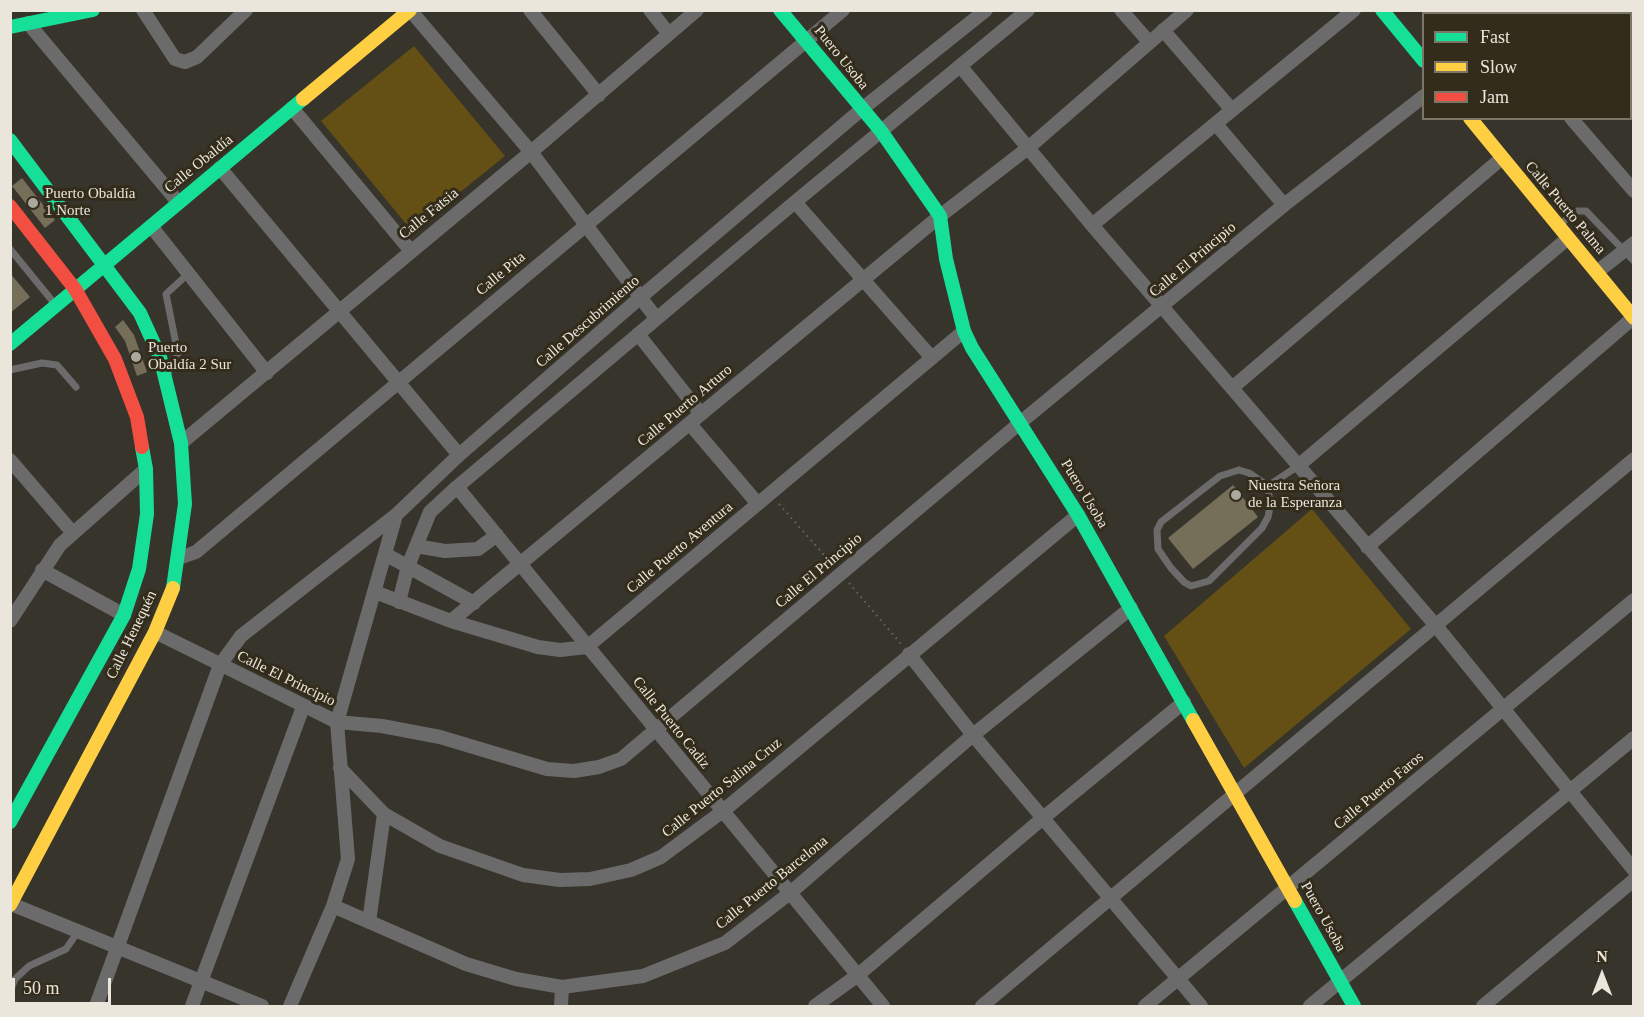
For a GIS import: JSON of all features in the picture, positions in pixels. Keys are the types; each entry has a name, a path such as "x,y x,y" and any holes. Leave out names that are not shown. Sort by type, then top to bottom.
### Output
{"street":[{"path":"10,27 93,10"},
{"path":"143,10 175,59 185,62 197,57 246,10"},
{"path":"410,10 531,152 642,296 656,318"},
{"name":"Calle Obaldía","path":"10,344 410,10"},
{"path":"530,10 599,95"},
{"path":"650,10 669,34"},
{"name":"Calle Fatsia","path":"181,443 599,95 697,10"},
{"name":"Puero Usoba","path":"780,10 880,131 940,216 946,259 964,331 985,369 1021,422 1078,515 1354,1006"},
{"name":"Calle Pita","path":"179,558 196,552 843,10"},
{"name":"Calle Descubrimiento","path":"96,1006 220,665 241,636 396,514 459,455 642,296 862,109 986,10"},
{"path":"399,602 408,566 430,512 656,318 1028,10"},
{"path":"1121,10 1149,42"},
{"name":"Calle Puerto Arturo","path":"452,621 940,216 1028,148 1187,10"},
{"path":"1092,225 1354,10"},
{"path":"1384,11 1422,58"},
{"path":"28,23 178,202"},
{"path":"1163,30 1232,110"},
{"path":"961,67 1092,225 1437,627 1634,870"},
{"name":"Calle El Principio","path":"155,632 337,722 382,726 440,737 547,769 574,771 599,767 621,759 1021,422 1284,205 1422,98"},
{"path":"292,108 411,251"},
{"name":"Calle Puerto Palma","path":"1472,120 1567,239 1631,311"},
{"path":"1573,120 1634,191"},
{"path":"1216,123 1284,205"},
{"name":"Calle Henequén","path":"10,140 140,313 166,376 181,443 185,504 179,558 171,596 155,632 23,877 11,905"},
{"path":"1232,388 1502,158"},
{"path":"220,168 459,455"},
{"path":"795,202 932,358"},
{"name":"Calle Henequén","path":"10,206 75,289 110,350 137,417 146,469 144,538 136,580 124,615 10,822"},
{"path":"151,226 267,373"},
{"path":"1298,466 1567,239"},
{"path":"1597,272 1628,247"},
{"path":"1367,547 1631,311"},
{"name":"Calle Puerto Aventura","path":"588,647 964,331"},
{"path":"638,334 758,504"},
{"path":"982,1006 1437,627 1634,459"},
{"path":"10,460 72,532"},
{"path":"13,611 72,532 146,469"},
{"name":"Calle Puerto Cadiz","path":"457,487 883,1006"},
{"path":"290,1006 333,906 348,859 337,722 396,514"},
{"name":"Calle Puerto Salina Cruz","path":"340,768 384,814 440,846 523,875 560,880 590,879 631,870 661,857 723,811 1078,515"},
{"path":"416,546 445,551 478,549 497,536"},
{"path":"385,554 474,603"},
{"path":"42,570 124,615"},
{"path":"375,592 452,621 538,647 560,650 588,647"},
{"name":"Calle Puerto Faros","path":"1145,1006 1634,600"},
{"name":"Calle Puerto Barcelona","path":"333,906 466,964 516,979 562,987 643,976 724,943 790,893 973,735 1131,608"},
{"path":"909,654 973,735 1201,1006"},
{"path":"814,1006 858,975 1184,702"},
{"path":"192,1006 303,707"},
{"path":"1310,1006 1634,738"},
{"path":"369,922 384,814"},
{"path":"1483,1006 1634,880"},
{"path":"11,905 79,930 262,1006"},
{"path":"561,1006 562,987"}],"lane":[{"path":"1557,226 1577,211 1586,211 1628,247 1634,261"},
{"path":"10,249 55,305"},
{"path":"166,376 178,354 166,294 189,273"},
{"path":"10,370 42,363 57,364 76,387"},
{"path":"1268,486 1298,466"},
{"path":"1239,470 1249,473 1268,486 1270,507 1262,528 1209,581 1200,586 1191,586 1184,582 1158,549 1157,530 1161,522 1220,476 1230,471 1239,470"},
{"path":"10,992 15,978 29,966 66,949 79,930"}],"shaded area":[{"path":"414,46 505,156 412,231 321,121"},
{"path":"1312,509 1411,629 1244,768 1164,636"}],"building":[{"name":"Puerto Obaldía 1 Norte","path":"22,178 55,220 45,228 12,186"},
{"path":"10,273 30,297 10,313"},
{"name":"Puerto Obaldía 2 Sur","path":"123,320 134,335 147,372 137,376 125,341 115,327"},
{"path":"1233,485 1258,517 1193,569 1168,538"}],"traffic: fast":[{"path":"10,27 93,10"},
{"path":"780,10 881,131 940,216 946,259 964,331 972,348 1078,515 1193,720"},
{"path":"1382,10 1422,59"},
{"path":"10,344 303,99"},
{"path":"10,140 140,313 160,357 181,443 185,504 173,588"},
{"path":"10,822 124,615 139,569 147,514 146,469 142,447"},
{"path":"1295,901 1354,1006"}],"traffic: slow":[{"path":"303,99 410,10"},
{"path":"1472,120 1634,318"},
{"path":"10,905 155,632 173,588"},
{"path":"1193,720 1295,901"}],"traffic: jam":[{"path":"10,206 75,289 115,359 137,417 142,447"}],"place":[{"name":"Puerto Obaldía 1 Norte","path":"33,203"},
{"name":"Puerto Obaldía 2 Sur","path":"136,357"},
{"name":"Nuestra Señora de la Esperanza","path":"1236,495"}]}
